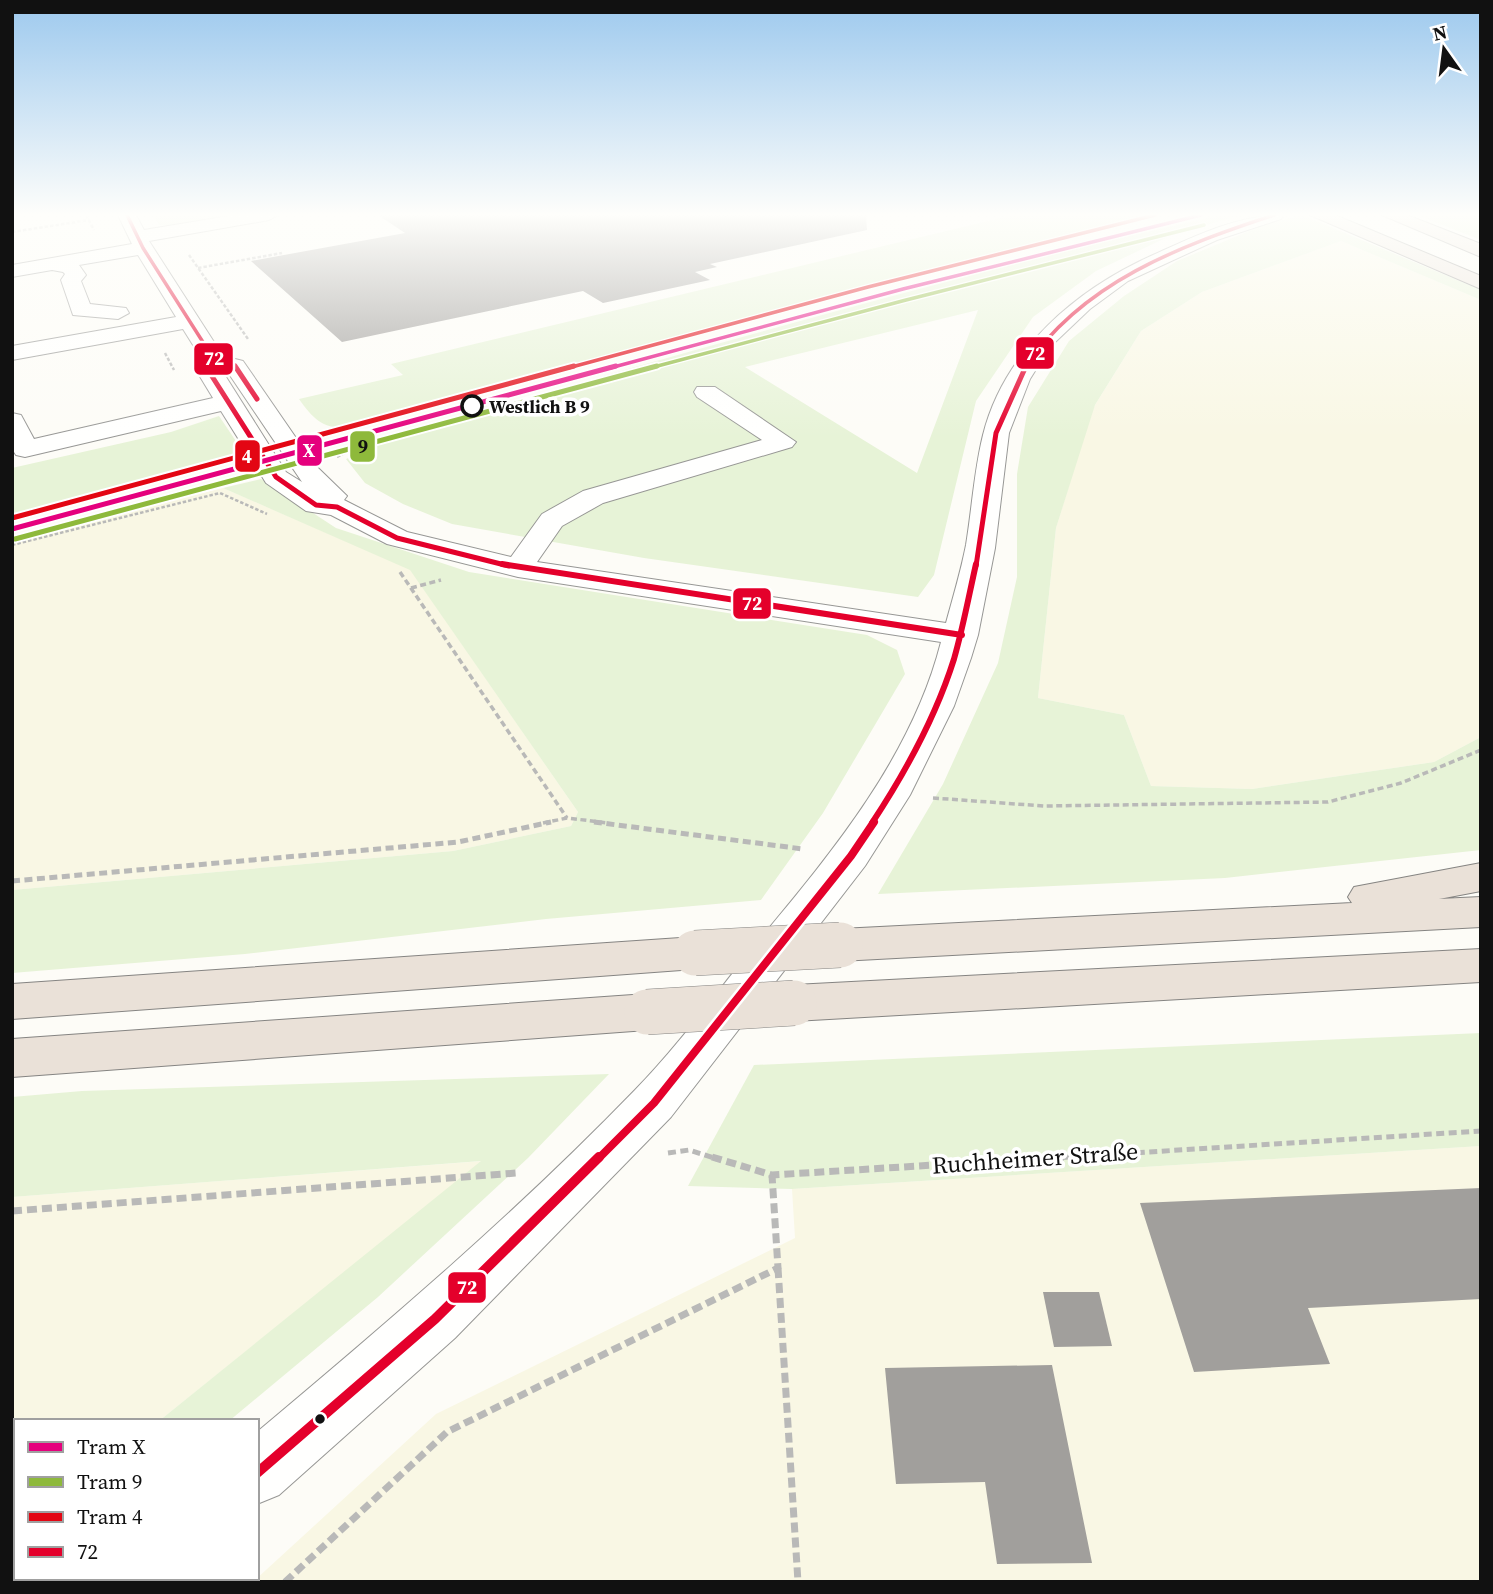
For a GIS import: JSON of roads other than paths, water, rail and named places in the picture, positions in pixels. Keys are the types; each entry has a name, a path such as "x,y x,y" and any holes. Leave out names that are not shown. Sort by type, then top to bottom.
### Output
{"highway":[{"path":"1224,923 1481,877"},
{"path":"12,1002 695,953 1224,923 1481,912"},
{"path":"12,1058 647,1012 1481,965"},
{"path":"1394,968 1481,981"}],"street":[{"path":"74,289 81,310 118,313 184,312"},
{"path":"170,289 215,361 234,366 304,470 335,498 337,507"},
{"path":"259,1471 435,1319 654,1103 852,856 891,795 936,706 962,635 980,548 996,433 1005,405 1042,343 1104,289"},
{"path":"12,353 184,312"},
{"path":"12,337 118,313"},
{"path":"215,361 208,370 276,477 316,505 337,507 397,538 518,568 962,635"},
{"path":"518,568 552,520 593,497 783,442 706,392"},
{"path":"12,420 25,449 227,402"}],"tram line":[{"name":"4","path":"12,518 859,289"},
{"name":"X","path":"12,529 902,289"},
{"name":"9","path":"15,539 947,289"}],"place":[{"name":"Westlich B 9","path":"472,406"}]}
